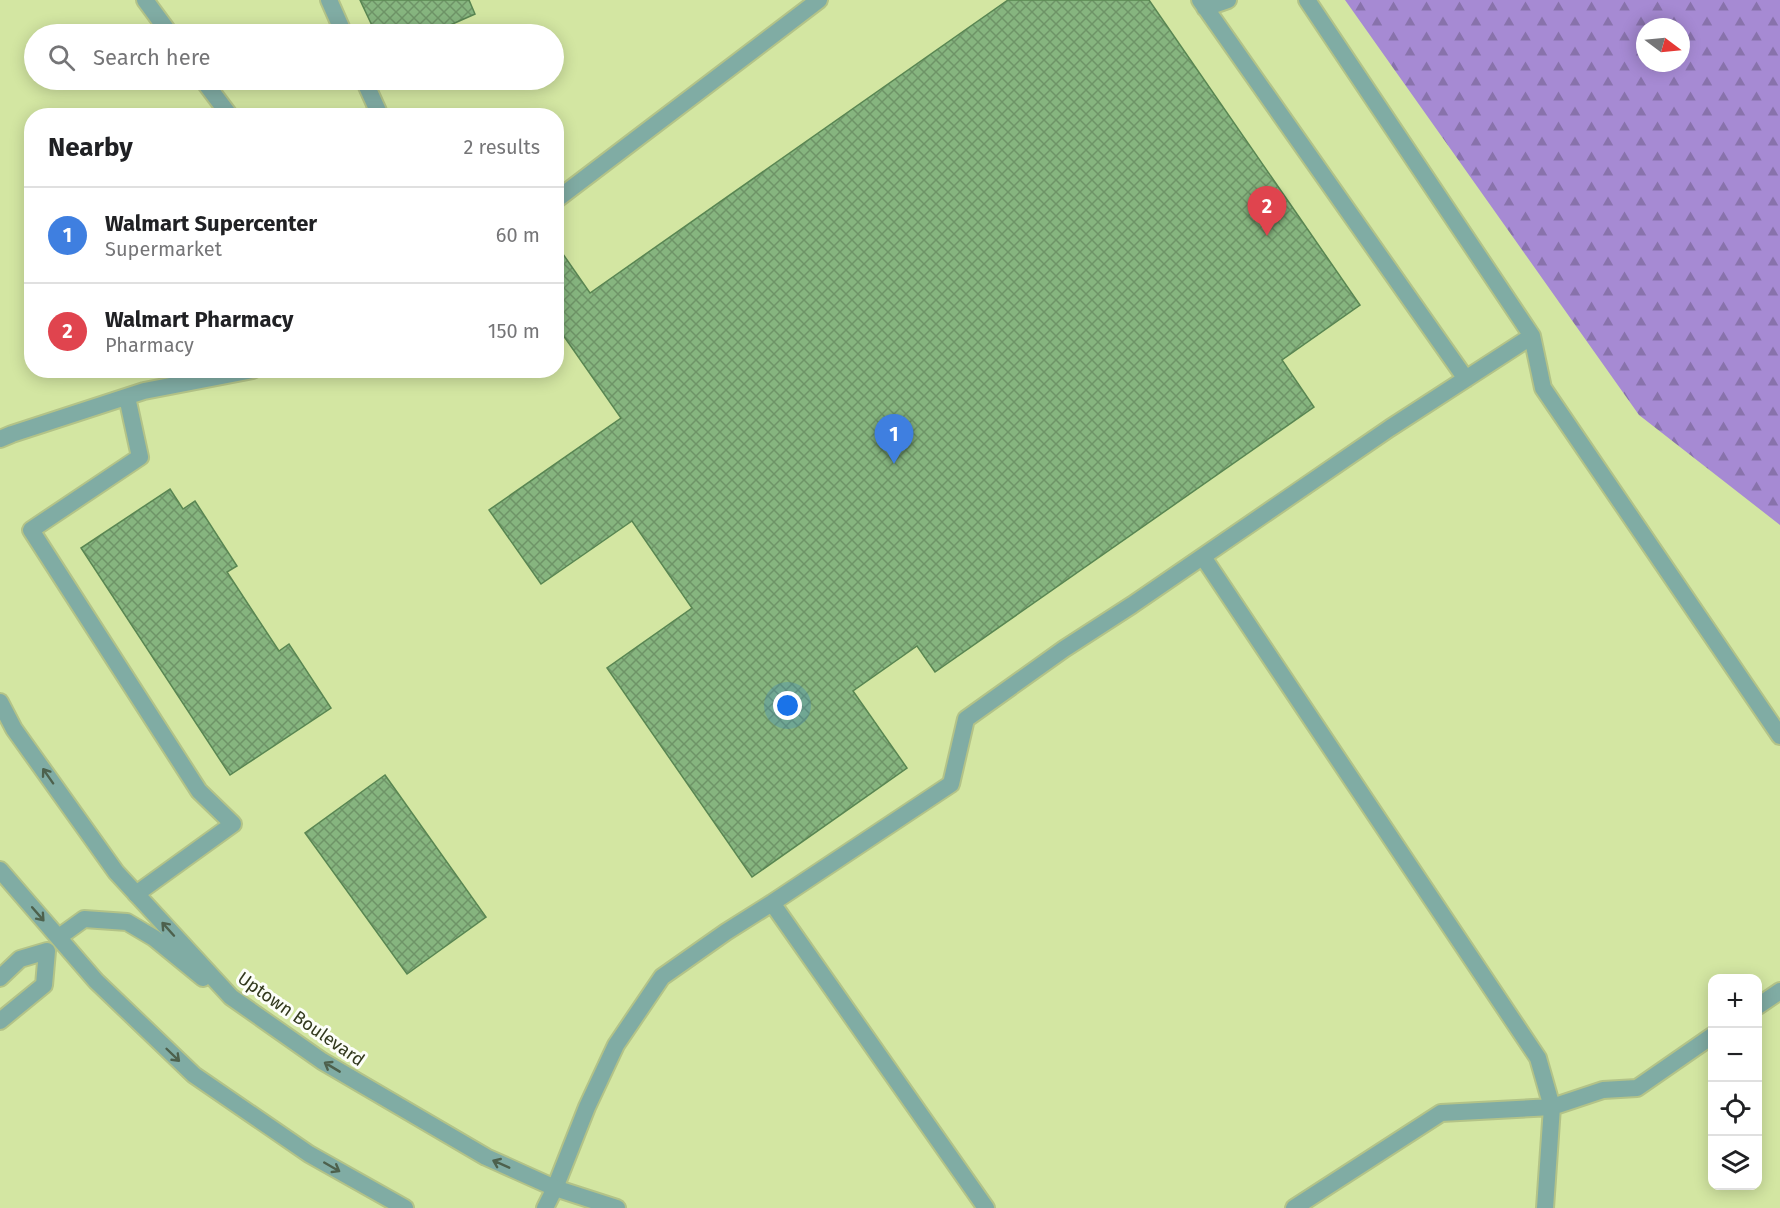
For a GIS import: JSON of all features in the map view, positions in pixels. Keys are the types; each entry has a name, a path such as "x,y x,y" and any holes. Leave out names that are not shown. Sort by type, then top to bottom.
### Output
{"street":[{"path":"145,0 163,24"},
{"path":"329,0 340,24"},
{"path":"564,194 819,0"},
{"path":"1228,0 1202,4 1466,380"},
{"path":"1306,0 1532,336 1543,388 1780,736"},
{"path":"210,90 224,108"},
{"path":"369,90 377,108"},
{"path":"546,1208 587,1107 616,1045 662,977 726,932 951,784 966,719 1064,649 1532,336"},
{"path":"0,439 144,391 211,378"},
{"path":"127,397 140,457 31,530 199,791 233,824 136,894"},
{"path":"1203,557 1538,1058 1552,1107 1545,1208"},
{"name":"Uptown Boulevard","path":"0,702 15,729 116,872 231,997 322,1061 486,1157 555,1188 617,1208"},
{"path":"0,870 96,981 194,1075 309,1154 405,1208"},
{"path":"772,903 986,1208"},
{"path":"0,978 20,959 47,951 59,937 84,918 127,922 154,938 184,964 231,997"},
{"path":"0,1021 44,986 47,951"},
{"path":"1762,1003 1780,991"},
{"path":"1294,1208 1441,1113 1552,1107 1603,1090 1637,1088 1708,1039"}],"green space":[{"path":"1345,0 1780,0 1780,525 1639,415"}],"building":[{"path":"360,0 469,0 475,14 452,24 371,24"},
{"path":"1008,0 1149,0 1360,305 1282,360 1314,407 935,672 917,646 853,691 907,768 752,877 607,668 692,608 632,521 541,584 489,510 621,418 564,336 564,256 590,293"},
{"path":"170,489 183,509 195,501 237,566 227,572 279,651 289,644 331,708 230,775 81,548"},
{"path":"385,775 486,917 407,974 305,833"}],"place":[{"name":"Walmart Pharmacy","path":"1267,236"},
{"name":"Walmart Supercenter","path":"894,464"}]}
